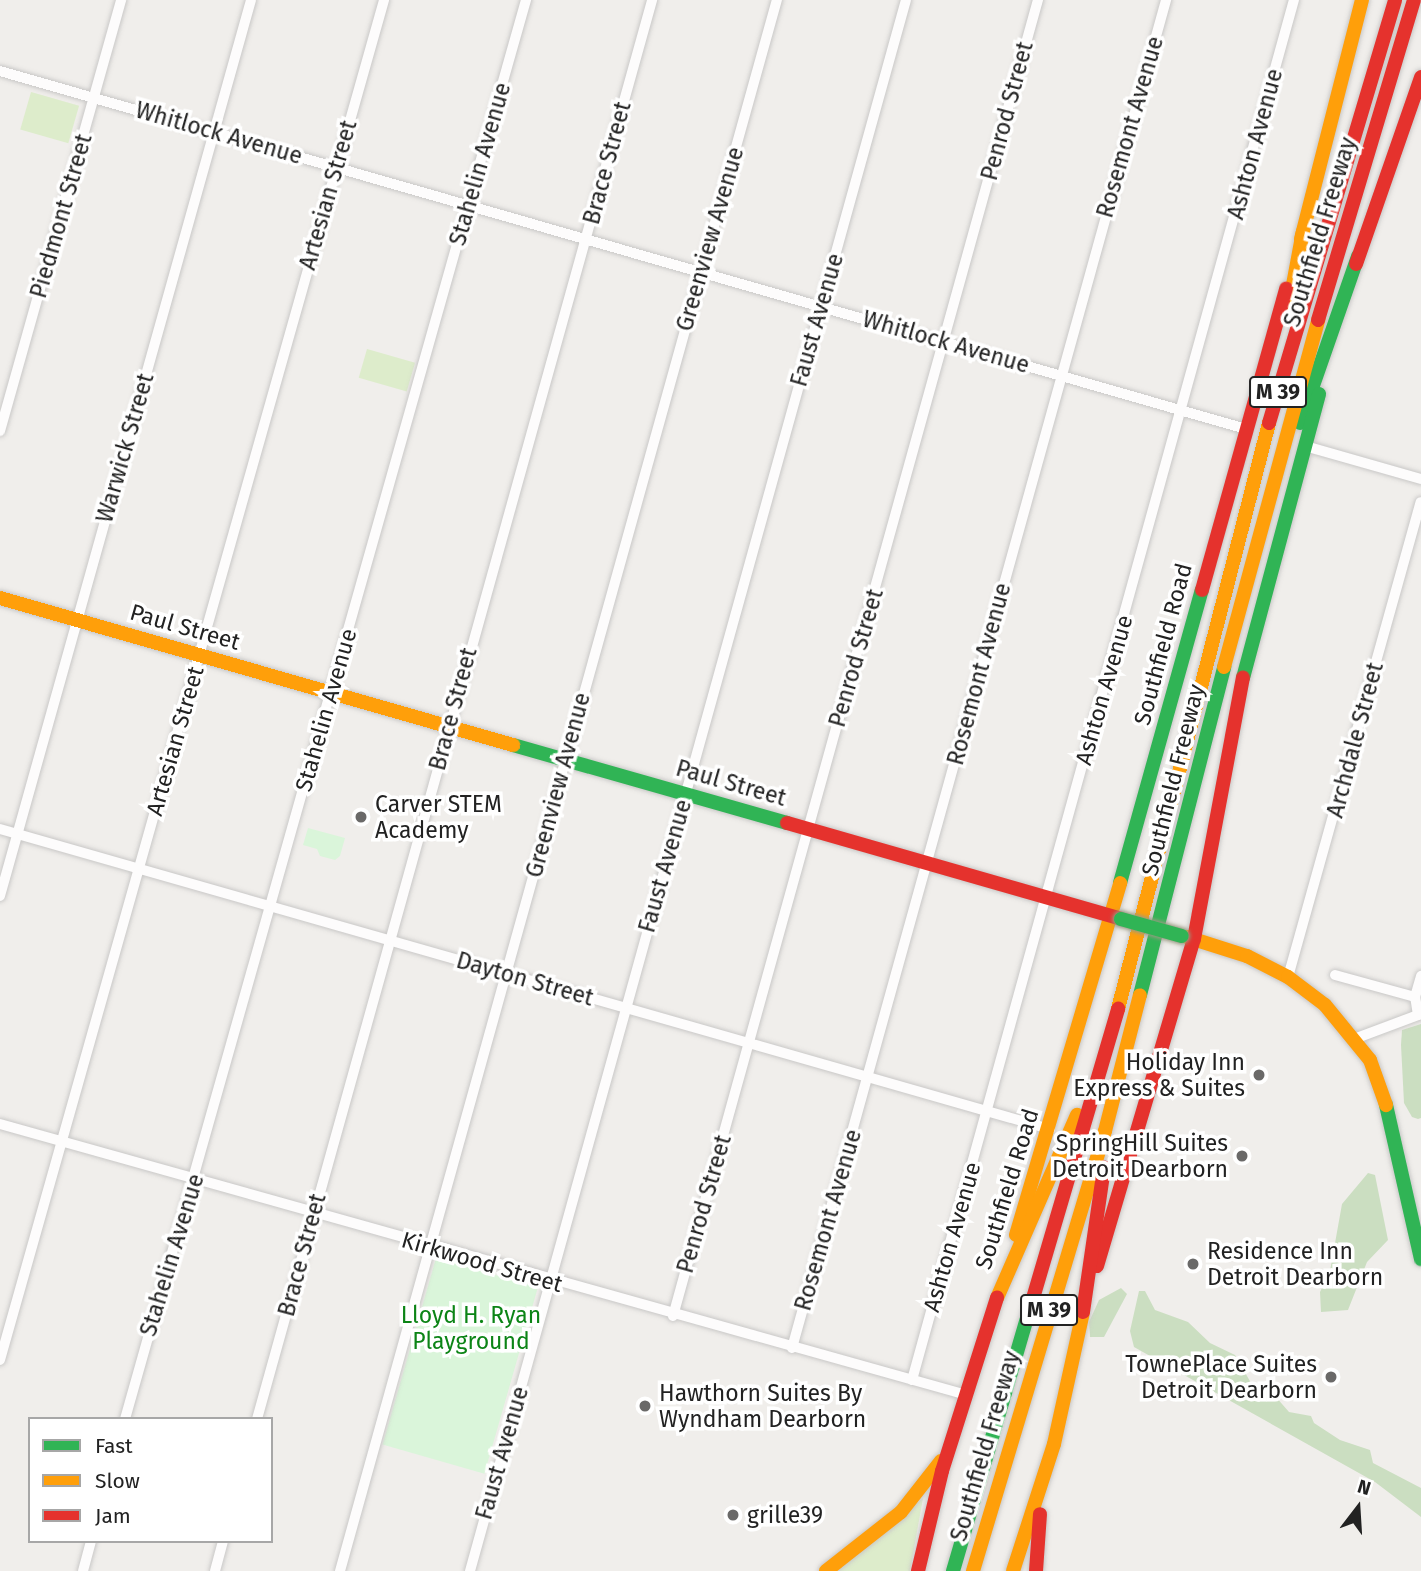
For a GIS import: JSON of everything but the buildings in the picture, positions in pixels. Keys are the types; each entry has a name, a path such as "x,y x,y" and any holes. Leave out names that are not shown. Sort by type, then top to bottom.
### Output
{"main road":[{"name":"Southfield Road","path":"997,1298 1116,917 1246,429 1303,231 1362,0"},
{"name":"Southfield Freeway","path":"953,1571 1139,937 1247,503 1319,245 1395,0"},
{"name":"Southfield Freeway","path":"972,1571 1105,1131 1255,545 1316,321 1415,0"},
{"path":"1255,545 1270,514 1421,77"},
{"path":"1247,503 1303,231"},
{"path":"1036,1571 1041,1506 1083,1312 1188,938 1247,655 1358,256"},
{"name":"Paul Street","path":"0,598 1247,956 1288,976 1325,1005 1370,1060 1385,1103 1421,1259"},
{"path":"918,1571 953,1437 997,1298 1074,1119 1097,1081"},
{"path":"1083,1312 1105,1166 1105,1131"},
{"path":"826,1571 913,1499 953,1437"},
{"path":"1013,1571 1054,1444"}],"street":[{"name":"Piedmont Street","path":"0,431 121,0"},
{"name":"Warwick Street","path":"0,896 251,0"},
{"name":"Artesian Street","path":"0,1360 384,0"},
{"name":"Stahelin Avenue","path":"126,1417 171,1249 196,1178 526,0"},
{"name":"Brace Street","path":"258,1417 652,0"},
{"name":"Greenview Avenue","path":"340,1571 777,0"},
{"name":"Faust Avenue","path":"470,1571 906,0"},
{"name":"Penrod Street","path":"673,1315 1038,0"},
{"name":"Rosemont Avenue","path":"792,1348 1166,0"},
{"name":"Ashton Avenue","path":"912,1380 1294,0"},
{"name":"Whitlock Avenue","path":"0,71 1246,429"},
{"path":"1305,446 1421,479"},
{"name":"Archdale Street","path":"1288,976 1421,502"},
{"name":"Dayton Street","path":"0,829 1050,1129"},
{"path":"1335,975 1415,997"},
{"path":"1354,1039 1419,1014 1415,997 1421,976"},
{"name":"Kirkwood Street","path":"0,1124 550,1281 967,1395"},
{"path":"83,1571 91,1543"},
{"path":"215,1571 222,1543"}],"green space":[{"path":"31,92 79,106 68,143 20,129"},
{"path":"367,349 415,363 407,392 359,378"},
{"path":"308,828 345,838 340,856 335,860 320,856 317,849 303,845"},
{"path":"1421,1024 1421,1118 1418,1119 1412,1117 1404,1103 1401,1045 1402,1030"},
{"path":"1368,1173 1375,1175 1388,1240 1367,1262 1348,1310 1321,1312 1320,1292 1330,1271 1342,1204"},
{"name":"Lloyd H. Ryan Playground","path":"436,1258 538,1287 484,1474 383,1444"},
{"path":"1121,1288 1127,1294 1104,1337 1090,1337 1089,1322 1099,1300"},
{"path":"1139,1291 1145,1291 1155,1310 1188,1322 1210,1343 1235,1355 1251,1383 1269,1389 1289,1412 1311,1416 1314,1423 1340,1440 1370,1450 1373,1463 1421,1488 1421,1517 1375,1482 1134,1347 1130,1331"},
{"path":"923,1498 910,1571 835,1571 866,1546"}],"traffic: fast":[{"path":"1300,423 1358,256"},
{"path":"1243,678 1319,394"},
{"path":"1120,883 1202,590"},
{"path":"1140,995 1224,667"},
{"path":"513,745 787,823"},
{"path":"1121,919 1182,936"},
{"path":"1386,1105 1421,1259"},
{"path":"953,1571 1031,1305"}],"traffic: slow":[{"path":"1301,239 1362,0"},
{"path":"1289,306 1303,231"},
{"path":"1224,667 1318,320"},
{"path":"1118,1009 1269,423"},
{"path":"0,598 513,745"},
{"path":"1016,1235 1120,883"},
{"path":"1187,937 1247,956 1288,977 1325,1005 1370,1060 1386,1105"},
{"path":"973,1571 1105,1131 1140,995"},
{"path":"997,1298 1077,1115"},
{"path":"1013,1571 1054,1444 1083,1312"},
{"path":"826,1571 901,1512 941,1461"}],"traffic: jam":[{"path":"1269,423 1395,0"},
{"path":"1318,320 1414,0"},
{"path":"1356,264 1421,77"},
{"path":"1202,590 1286,289"},
{"path":"1097,1266 1194,939 1243,678"},
{"path":"787,823 1119,918"},
{"path":"1031,1305 1118,1009"},
{"path":"1083,1312 1104,1168"},
{"path":"918,1571 942,1471 997,1298"},
{"path":"1036,1571 1040,1514"}],"place":[{"name":"Carver STEM Academy","path":"361,817"},
{"name":"Holiday Inn Express & Suites","path":"1259,1075"},
{"name":"SpringHill Suites Detroit Dearborn","path":"1242,1156"},
{"name":"Residence Inn Detroit Dearborn","path":"1193,1264"},
{"name":"TownePlace Suites Detroit Dearborn","path":"1331,1377"},
{"name":"Hawthorn Suites By Wyndham Dearborn","path":"645,1406"},
{"name":"grille39","path":"733,1515"}]}
